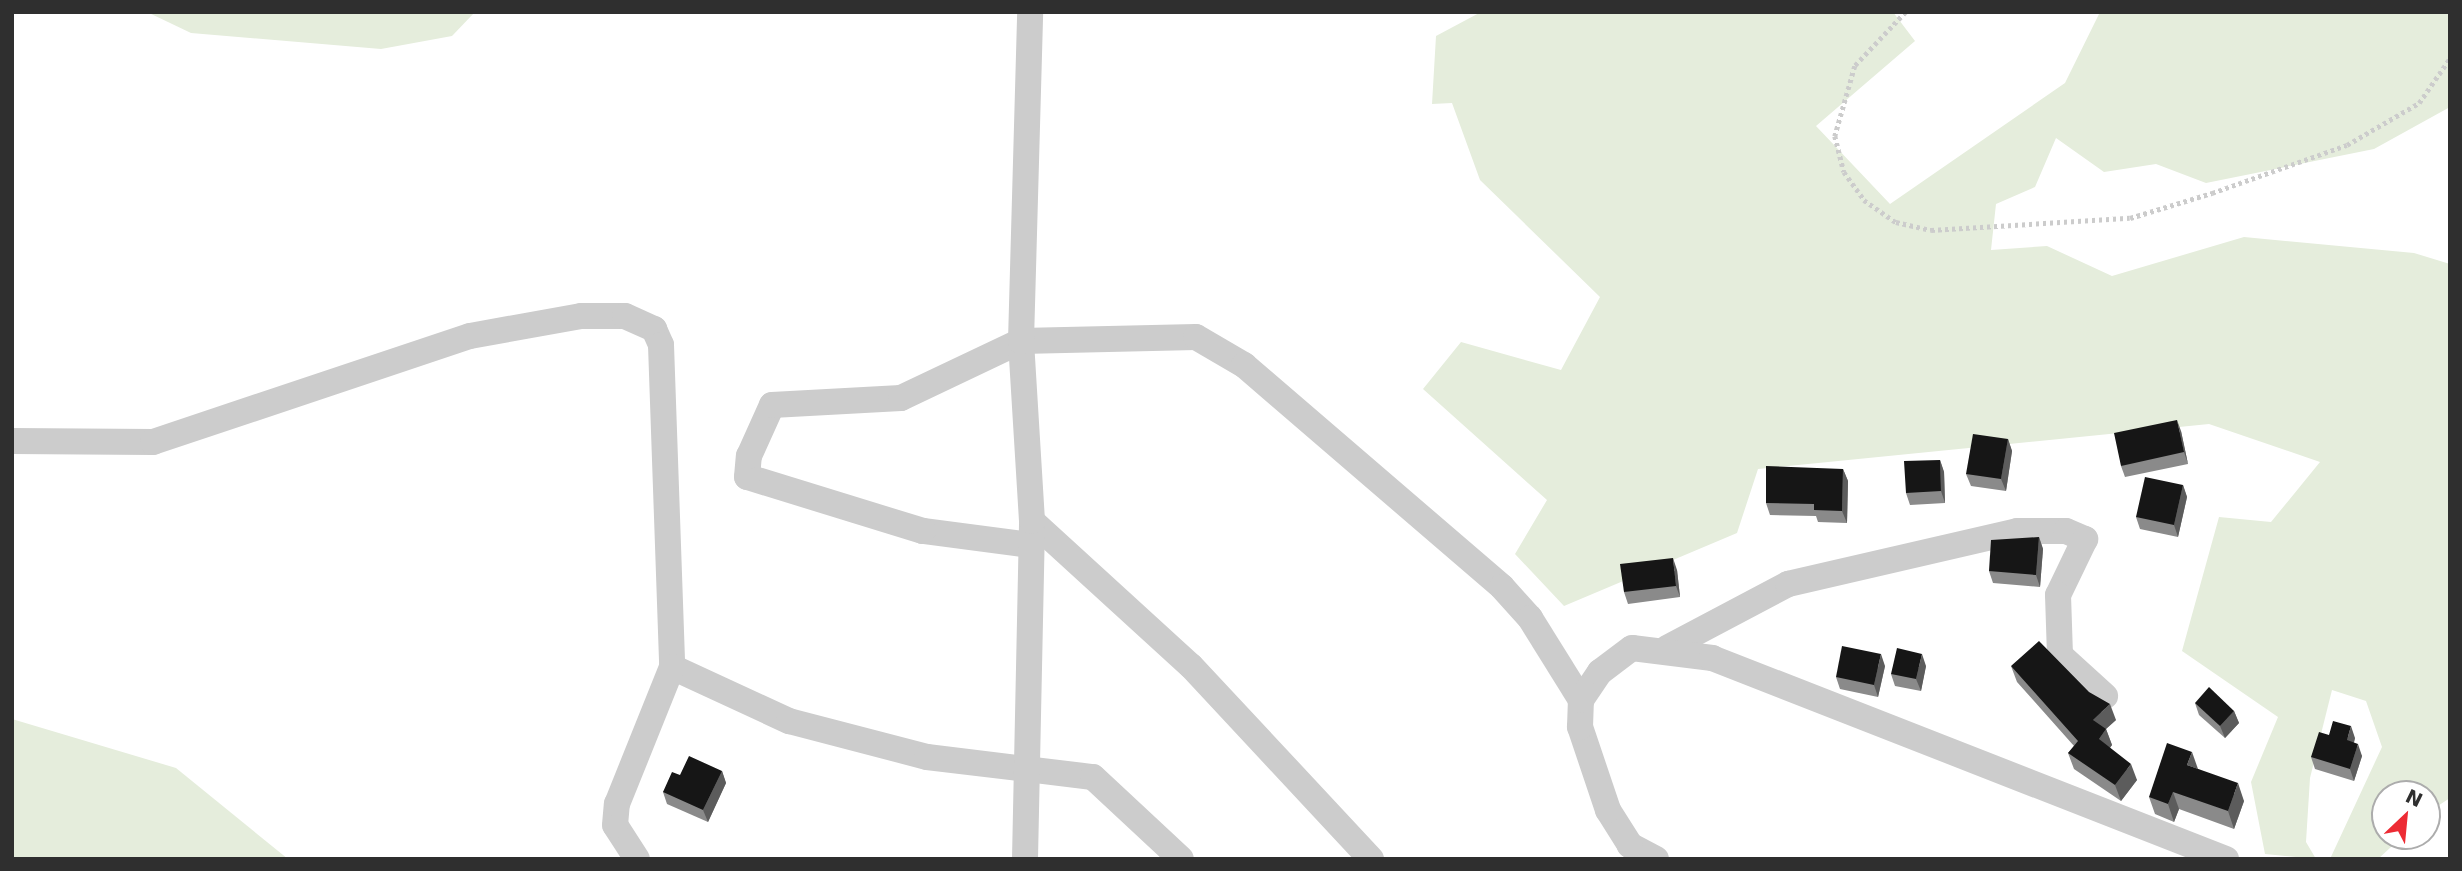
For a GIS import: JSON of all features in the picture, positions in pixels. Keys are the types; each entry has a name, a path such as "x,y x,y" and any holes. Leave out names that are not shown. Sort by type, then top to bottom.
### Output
{"street":[{"path":"1025,859 1030,770 1032,533 1021,341 1030,12"},
{"path":"12,441 153,442 470,336 581,316 625,316 653,329 661,345 672,667 617,804 615,825 637,859"},
{"path":"1371,859 1191,666 1032,533 923,531 747,477 749,456 772,405 901,398 1021,341 1196,337 1244,365 1502,587 1530,618 1581,699"},
{"path":"1667,648 1788,584 2017,531 2066,531 2085,539 2058,595 2060,655 2105,696"},
{"path":"1656,859 1630,845 1608,810 1580,727 1581,699 1600,672 1632,648 1667,648 1712,658 2042,782 2227,859"},
{"path":"672,667 789,721 927,757 1103,781 1181,859"}],"path":[{"path":"1906,12 1855,66 1835,136 1844,172 1864,200 1896,222 1931,230 2130,218 2212,193 2347,145 2419,103 2450,58"}],"green space":[{"path":"147,12 475,12 452,36 381,49 191,33"},
{"path":"1481,12 1893,12 1915,41 1816,126 1890,204 2065,83 2100,12 2450,12 2450,107 2374,149 2206,183 2156,164 2104,172 2056,138 2035,187 1996,204 1991,250 2047,246 2112,276 2244,237 2414,253 2450,264 2450,798 2441,804 2441,780 2371,780 2371,850 2388,850 2378,859 2330,859 2382,747 2366,701 2332,690 2310,778 2306,842 2316,859 2265,854 2251,782 2278,717 2182,651 2219,517 2271,522 2320,462 2209,424 1758,469 1737,533 1564,606 1515,554 1547,500 1423,389 1461,342 1561,370 1600,297 1480,180 1452,103 1432,104 1436,36"},
{"path":"12,719 176,768 288,859 12,859"}],"building":[{"path":"2177,420 2184,452 2121,466 2114,433"},
{"path":"1973,434 2008,439 2001,479 1966,474"},
{"path":"1940,460 1941,491 1906,493 1904,461"},
{"path":"1766,466 1843,469 1842,511 1814,510 1814,504 1766,503"},
{"path":"2145,477 2183,485 2174,525 2136,517"},
{"path":"2039,537 2036,575 1989,571 1991,540"},
{"path":"1673,558 1676,586 1624,592 1620,564"},
{"path":"2039,641 2089,692 2110,704 2093,720 2106,729 2099,739 2131,764 2115,785 2068,753 2078,741 2011,666"},
{"path":"1842,646 1881,654 1874,685 1836,677"},
{"path":"1897,648 1922,654 1916,679 1891,674"},
{"path":"2209,687 2234,711 2220,726 2195,703"},
{"path":"2333,721 2351,726 2347,740 2358,744 2350,769 2311,757 2319,732 2329,735"},
{"path":"2167,743 2192,752 2187,765 2238,783 2228,811 2173,792 2168,804 2149,797"},
{"path":"689,756 722,771 703,810 663,792 672,772 680,775"}]}
